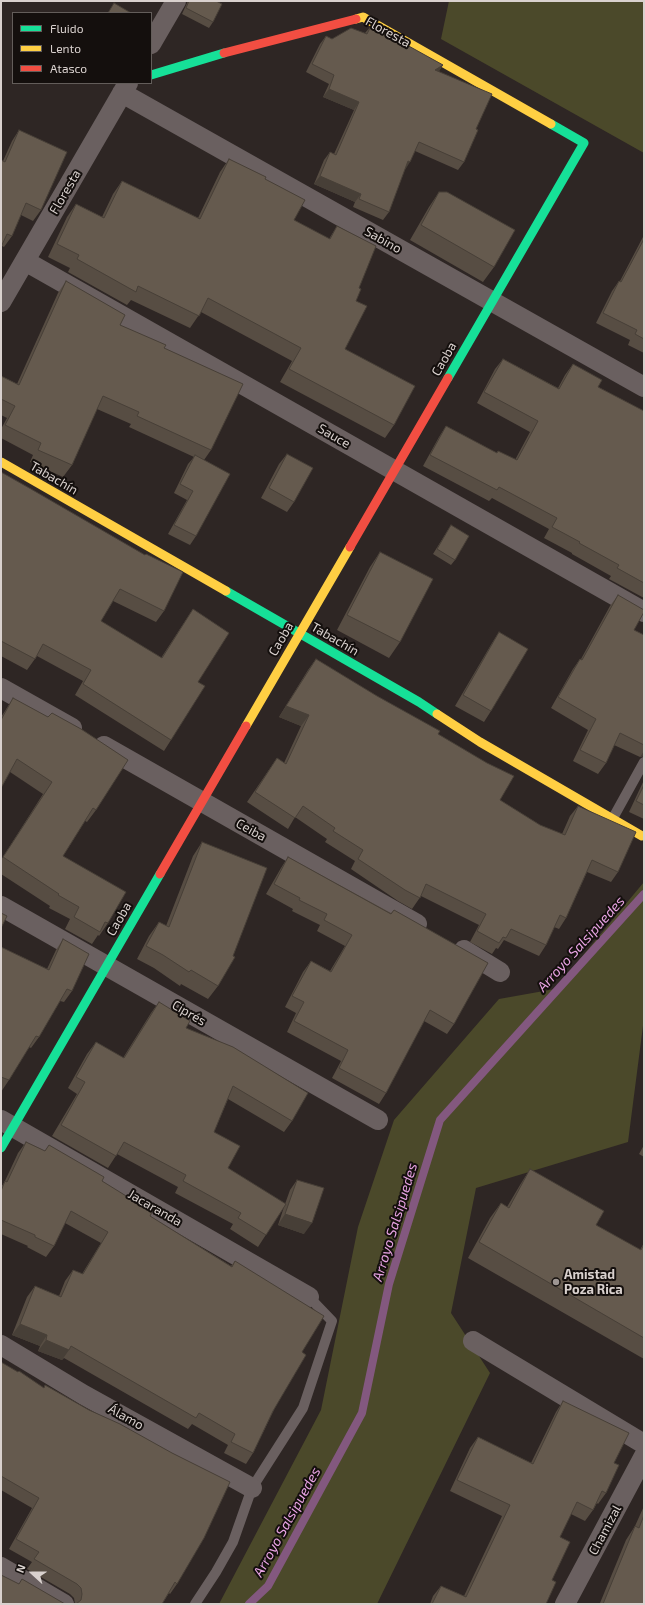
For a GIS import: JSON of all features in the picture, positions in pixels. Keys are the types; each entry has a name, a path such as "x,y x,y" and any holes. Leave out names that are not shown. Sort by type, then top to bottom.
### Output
{"street":[{"path":"152,42 176,1"},
{"name":"Floresta","path":"152,76 248,46 363,17 584,144"},
{"name":"Floresta","path":"1,302 125,88"},
{"name":"Sabino","path":"125,88 492,302 644,387"},
{"name":"Caoba","path":"1,1148 7,1124 107,966 584,144"},
{"name":"Sauce","path":"25,261 644,612"},
{"name":"Tabachín","path":"1,462 419,702 480,742 642,836"},
{"name":"Ceiba","path":"1,688 500,972"},
{"name":"Ciprés","path":"1,906 378,1120"},
{"name":"Jacaranda","path":"7,1124 309,1296"},
{"path":"473,1341 644,1444"},
{"name":"Álamo","path":"1,1344 84,1395 252,1488"},
{"name":"Chamizal","path":"565,1604 644,1456"},
{"path":"1,1568 64,1604"}],"lane":[{"path":"613,818 644,762"},
{"path":"195,1604 216,1572 232,1542 252,1488 302,1408 332,1321 309,1296"}],"shaded area":[{"path":"449,1 644,1 644,153 441,39"},
{"path":"644,882 644,1018 628,1142 476,1188 451,1313 490,1373 377,1604 219,1604 321,1410 358,1227 394,1120 499,999 555,989"}],"building":[{"path":"189,1 216,1 222,4 213,22 186,8"},
{"path":"114,3 129,12 109,12"},
{"path":"371,26 443,65 435,70 492,94 476,129 478,130 464,162 419,142 410,162 408,161 389,212 359,199 361,194 320,176 330,152 336,155 359,102 329,89 334,75 312,64 326,36 332,39 351,28 367,34"},
{"path":"19,130 67,152 41,210 26,203 12,236 7,234 1,247 1,160 5,162"},
{"path":"229,159 266,177 265,179 305,200 294,220 330,239 337,226 376,246 359,288 361,289 356,301 367,306 345,349 415,386 394,425 289,369 301,348 208,298 199,316 138,286 136,292 77,259 79,255 57,244 76,204 104,218 122,181 200,219"},
{"path":"439,192 447,192 515,230 494,267 421,225"},
{"path":"644,239 644,339 635,334 637,330 603,313 619,281 621,282"},
{"path":"66,281 125,315 120,325 166,345 164,348 243,384 211,450 137,416 139,412 103,396 72,465 38,450 41,443 5,425 15,406 1,399 1,376 19,385"},
{"path":"503,359 559,389 573,364 602,380 598,387 644,411 644,583 617,568 619,565 552,527 557,518 499,487 497,490 430,455 446,426 497,453 498,451 517,460 538,421 484,392"},
{"path":"287,454 313,468 294,502 269,488"},
{"path":"195,455 230,474 196,536 174,525 193,491 180,484"},
{"path":"1,472 145,555 146,554 183,572 164,611 120,589 101,621 162,658 193,609 229,633 198,682 205,686 171,740 83,684 91,670 43,644 35,659 1,641"},
{"path":"451,525 469,536 455,560 437,549"},
{"path":"380,552 433,579 400,642 347,615"},
{"path":"618,595 644,610 634,630 644,635 644,745 620,733 606,763 580,750 596,719 558,697 580,659 582,660"},
{"path":"499,632 528,649 491,711 463,695"},
{"path":"316,659 377,696 440,731 438,734 487,763 514,776 500,800 540,825 565,835 578,806 636,832 618,872 592,860 566,918 560,915 546,945 511,929 506,938 503,937 499,943 477,931 486,914 426,884 420,898 405,890 358,859 363,850 333,831 335,828 303,806 295,818 255,792 277,758 286,764 309,715 286,706"},
{"path":"13,698 48,717 52,713 81,729 128,760 96,810 93,808 63,856 126,892 108,923 105,922 100,932 74,917 79,907 58,895 59,894 3,857 52,782 17,759 1,788 1,720"},
{"path":"644,785 644,805 636,801"},
{"path":"202,842 267,868 233,956 235,957 218,986 191,970 189,972 146,946 159,922 169,927"},
{"path":"288,857 391,914 394,910 488,963 454,1024 430,1010 386,1093 339,1068 348,1050 294,1021 304,1002 292,996 311,961 331,972 352,935 324,920 327,914 299,900 300,898 274,884"},
{"path":"1,913 7,916 1,928"},
{"path":"63,939 89,954 72,991 67,989 39,1037 36,1036 9,1080 1,1077 1,947 49,970"},
{"path":"159,1002 190,1021 186,1028 233,1047 308,1093 292,1121 233,1086 214,1132 240,1146 228,1168 286,1204 266,1235 238,1218 241,1213 183,1181 186,1175 124,1142 116,1156 61,1125 85,1082 76,1077 96,1042 124,1058"},
{"path":"26,1142 45,1151 49,1145 104,1177 102,1181 152,1212 150,1216 232,1267 235,1261 324,1316 302,1352 306,1355 273,1411 253,1453 231,1442 235,1434 199,1413 196,1418 71,1346 69,1350 46,1340 47,1335 20,1324 35,1286 61,1297 73,1270 83,1274 108,1232 71,1211 54,1246 35,1237 35,1235 1,1220 1,1191 5,1181 7,1182"},
{"path":"530,1169 604,1211 596,1225 641,1250 644,1244 644,1338 479,1242 501,1203 509,1208"},
{"path":"297,1180 324,1188 312,1223 285,1214"},
{"path":"1,1362 18,1372 19,1371 44,1388 45,1385 89,1410 120,1424 172,1453 230,1482 204,1538 177,1584 175,1582 162,1604 76,1604 81,1600 81,1588 77,1584 34,1559 39,1552 16,1539 39,1498 1,1476"},
{"path":"563,1401 629,1433 614,1463 619,1465 606,1493 602,1491 593,1510 577,1502 560,1537 570,1542 552,1580 556,1582 546,1604 432,1604 441,1586 466,1597 510,1505 457,1480 478,1437 533,1464"},
{"path":"644,1515 644,1604 603,1604 635,1526 639,1528"},
{"path":"1,1575 19,1584 22,1579 65,1604 1,1604"}],"waterway":[{"name":"Arroyo Salsipuedes","path":"249,1604 268,1586 362,1413 389,1284 440,1120 644,894"}],"traffic: fast":[{"path":"152,75 224,53"},
{"path":"448,378 584,143 551,124"},
{"path":"226,591 419,702 437,714"},
{"path":"1,1148 160,874"}],"traffic: slow":[{"path":"356,19 363,17 551,124"},
{"path":"1,462 226,591"},
{"path":"246,726 350,547"},
{"path":"437,714 480,742 642,836"}],"traffic: jam":[{"path":"224,53 356,19"},
{"path":"350,547 448,378"},
{"path":"160,874 246,726"}],"place":[{"name":"Amistad Poza Rica","path":"556,1282"}]}
